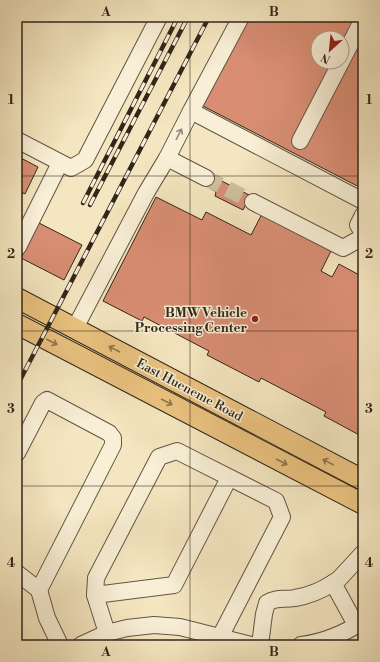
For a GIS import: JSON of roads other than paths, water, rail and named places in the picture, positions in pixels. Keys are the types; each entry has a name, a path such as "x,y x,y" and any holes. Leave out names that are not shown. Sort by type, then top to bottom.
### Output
{"main road":[{"name":"East Hueneme Road","path":"17,298 363,480"},
{"name":"East Hueneme Road","path":"17,324 363,504"}],"street":[{"path":"17,140 71,168 85,160 159,17"},
{"path":"75,328 241,17"},
{"path":"350,44 363,19"},
{"path":"300,141 336,70"},
{"path":"191,111 363,201"},
{"path":"167,158 206,178"},
{"path":"18,247 60,163"},
{"path":"253,202 343,248 363,237"},
{"path":"363,214 358,224 363,233"},
{"path":"17,453 43,402 46,400 109,433 113,438 113,445 39,590"},
{"path":"107,633 95,595 96,578 159,457 177,451 276,501 282,517 220,637"},
{"path":"95,595 174,585 229,478"},
{"path":"260,645 267,602 277,598 295,598 322,590 340,578 363,553"},
{"path":"17,573 39,590 47,618 60,645"},
{"path":"301,645 329,639 346,632 360,623 333,583"},
{"path":"81,645 107,633 141,626 170,625 251,645"}],"tunnel":[{"path":"206,178 253,202"}],"railway":[{"path":"83,203 178,17"},
{"path":"90,205 188,17"},
{"path":"17,386 209,17"}],"place":[{"name":"BMW Vehicle Processing Center","path":"255,319"}]}
